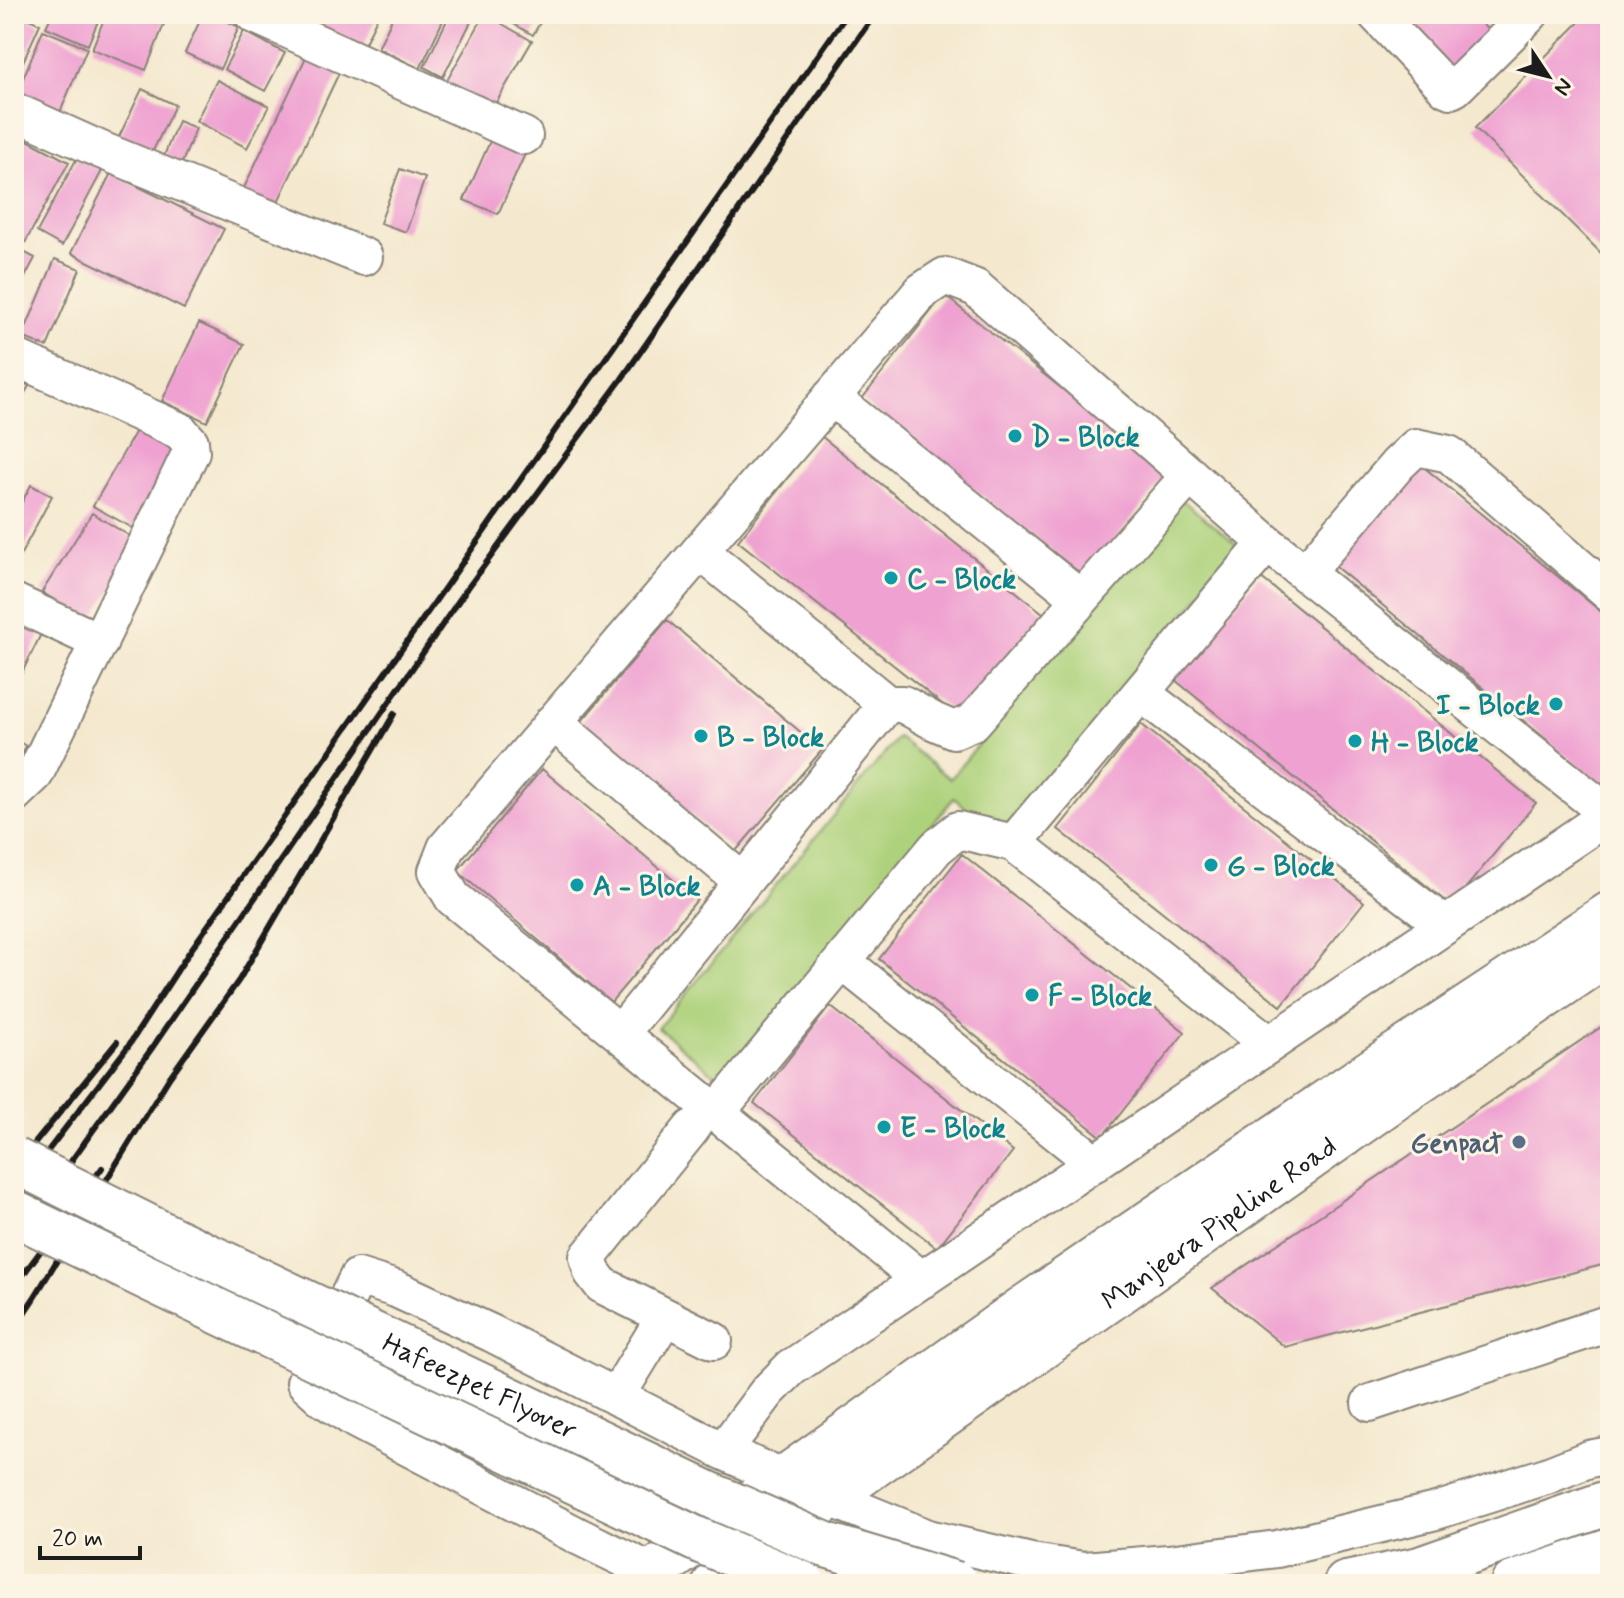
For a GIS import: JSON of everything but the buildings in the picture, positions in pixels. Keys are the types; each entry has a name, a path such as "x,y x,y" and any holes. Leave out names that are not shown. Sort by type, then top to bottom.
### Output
{"main road":[{"name":"Manjeera Pipeline Road","path":"715,1584 1306,1138 1610,914"},
{"name":"Manjeera Pipeline Road","path":"644,1578 1021,1310 1610,952"},
{"name":"Hafeezpet Flyover","path":"14,1160 172,1239 715,1497 826,1545 956,1584"},
{"name":"Hafeezpet Flyover","path":"14,1213 696,1539 803,1584"},
{"path":"1346,1584 1420,1569 1610,1502"},
{"path":"1513,1584 1610,1551"}],"street":[{"path":"253,14 524,136"},
{"path":"1376,14 1451,90 1530,14"},
{"path":"14,111 101,150 364,257"},
{"path":"723,1451 768,1391 791,1368 922,1280 1095,1163 1269,1044 1610,814 1267,543 976,288 945,276 922,291 553,722 446,848 437,871 453,898 620,1034 704,1120 922,1280"},
{"path":"14,357 180,431 190,442 191,452 35,774 14,794"},
{"path":"831,397 1081,599"},
{"path":"1306,572 1416,447 1449,454 1610,594"},
{"path":"700,551 887,704 903,704 954,730 973,722 1190,475"},
{"path":"1014,843 1267,543"},
{"path":"14,602 100,642"},
{"path":"1141,693 1445,925"},
{"path":"620,1034 887,704"},
{"path":"553,722 743,882"},
{"path":"714,1341 602,1285 592,1272 588,1257 936,848 958,830 1014,843 1269,1044"},
{"path":"842,961 1095,1163"},
{"path":"644,1578 580,1537 356,1420 305,1382 358,1277 410,1295 491,1333 784,1479 928,1538 1031,1562 1084,1570 1277,1549 1436,1511 1589,1459 1610,1455"},
{"path":"616,1397 665,1317"},
{"path":"1370,1403 1610,1323"},
{"path":"1603,1584 1610,1579"}],"green space":[{"path":"1181,499 1240,547 1002,837 954,798 721,1080 658,1028 898,737 950,779"}],"railway":[{"path":"14,1195 129,1045 188,954 847,14"},
{"path":"14,1241 152,1048 464,593 621,380 875,14"},
{"path":"14,1328 169,1078 239,980 394,714"},
{"path":"14,1169 117,1042"},
{"path":"14,1287 102,1168"}],"place":[{"name":"D - Block","path":"1015,436"},
{"name":"C - Block","path":"891,578"},
{"name":"I - Block","path":"1556,704"},
{"name":"B - Block","path":"701,736"},
{"name":"H - Block","path":"1355,741"},
{"name":"G - Block","path":"1211,865"},
{"name":"A - Block","path":"577,885"},
{"name":"F - Block","path":"1032,995"},
{"name":"E - Block","path":"884,1127"},
{"name":"Genpact","path":"1519,1142"}]}
